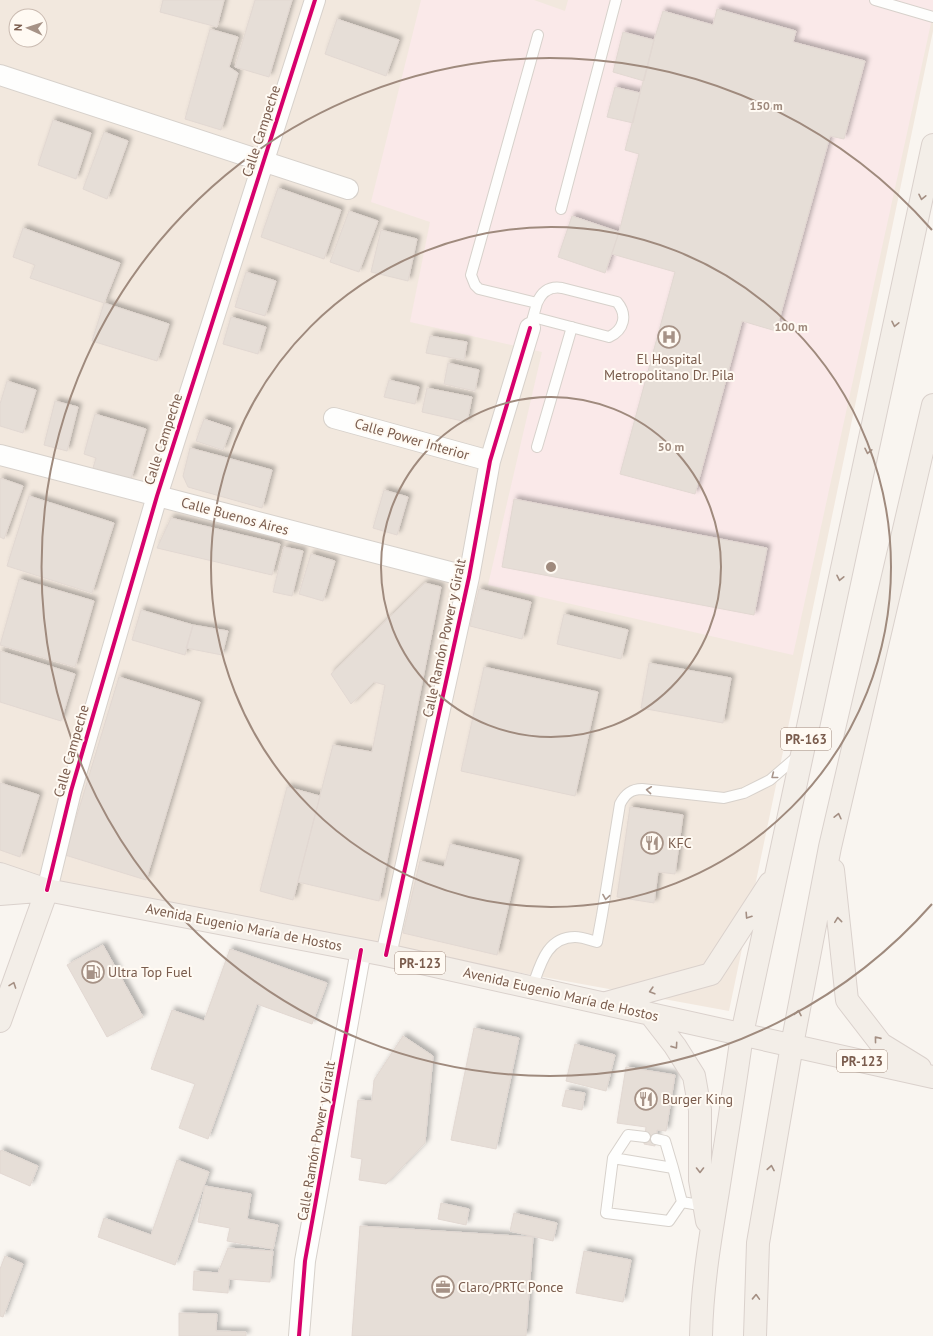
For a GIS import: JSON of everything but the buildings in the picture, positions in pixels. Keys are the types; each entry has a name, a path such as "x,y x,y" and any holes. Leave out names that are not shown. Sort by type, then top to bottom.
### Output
{"main road":[{"name":"PR-163","path":"701,1336 710,1240 742,1034 933,145"},
{"path":"755,1336 758,1243 792,1045 830,848 933,405"},
{"path":"830,848 847,1000 881,1044 933,1076"},
{"path":"604,1004 711,974 777,872"},
{"path":"0,874 47,890"},
{"path":"0,894 47,890"},
{"path":"0,1021 47,890"},
{"name":"Avenida Eugenio María de Hostos","path":"47,890 386,955 933,1076"},
{"path":"652,1015 675,1046 694,1076 700,1110 700,1180 710,1240"}],"street":[{"name":"Calle Campeche","path":"47,890 70,791 157,496 315,0"},
{"path":"0,75 348,189"},
{"name":"Calle Ramón Power y Giralt","path":"386,955 469,577 490,461 531,323"},
{"name":"Calle Power Interior","path":"334,418 490,461"},
{"name":"Calle Buenos Aires","path":"0,455 469,577"},
{"name":"Calle Ramón Power y Giralt","path":"300,1336 305,1261 361,950"}],"lane":[{"path":"561,209 616,0"},
{"path":"876,0 933,17"},
{"path":"537,303 479,289 475,285 471,275 538,35"},
{"path":"556,287 617,302 621,307 624,319 622,325 615,334 609,336 572,327 531,323 537,303 544,292 550,288 556,287"},
{"path":"537,447 572,327"},
{"path":"532,988 543,957 551,946 562,940 575,937 597,942 604,908 620,804 626,794 631,791 642,789 724,798 744,793 770,780 803,751"},
{"path":"645,1137 628,1135 614,1158 606,1213 669,1221 682,1202 665,1141 656,1139"},
{"path":"614,1158 673,1168"},
{"path":"682,1202 705,1206"}],"shaded area":[{"path":"0,0 933,0 933,31 729,1011 0,877"},
{"name":"El Hospital Metropolitano Dr. Pila","path":"421,0 534,0 565,11 568,0 933,0 933,14 793,655 488,585 542,352 410,322 430,222 371,202"}],"cycle path":[{"path":"47,890 71,791 157,496 315,0"},
{"path":"386,955 469,577 490,461 530,328"},
{"path":"299,1336 305,1261 361,950"}],"place":[{"name":"El Hospital Metropolitano Dr. Pila","path":"669,337"},
{"name":"KFC","path":"652,843"},
{"name":"Ultra Top Fuel","path":"93,972"},
{"name":"Burger King","path":"646,1099"},
{"name":"Claro/PRTC Ponce","path":"443,1287"}]}
